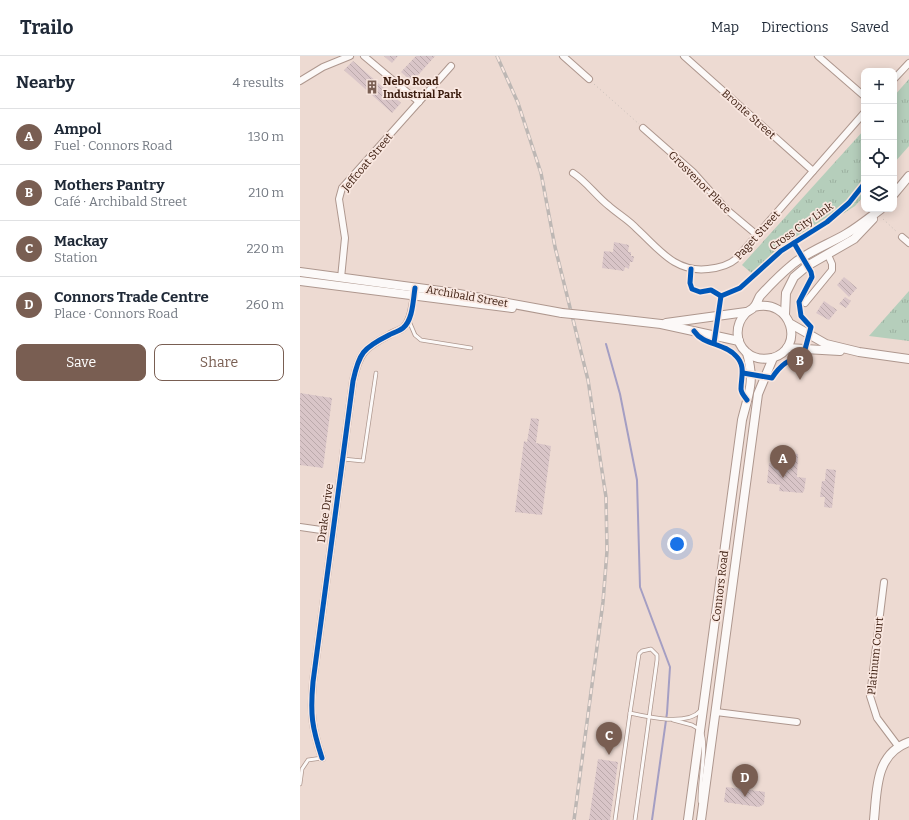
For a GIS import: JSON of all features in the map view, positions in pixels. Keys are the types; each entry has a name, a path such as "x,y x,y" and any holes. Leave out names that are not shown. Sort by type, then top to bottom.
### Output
{"street":[{"path":"300,81 323,67 350,56"},
{"path":"364,56 419,102"},
{"path":"563,56 589,80"},
{"name":"Bronte Street","path":"684,56 814,171"},
{"path":"818,56 861,93"},
{"path":"897,77 909,63"},
{"name":"Jeffcoat Street","path":"341,278 346,238 340,202 341,190 451,66"},
{"name":"Paget Street","path":"573,173 582,179 610,208 638,229 664,256 682,267 691,270 706,270 727,265 736,259 861,116"},
{"name":"Grosvenor Place","path":"643,128 693,172 726,209 757,235"},
{"path":"897,190 909,176"},
{"path":"754,307 760,297 794,263 846,234 877,212"},
{"path":"785,314 786,292 792,280 804,268 854,239 879,212"},
{"path":"902,237 909,243"},
{"path":"805,303 832,270 832,264 828,255"},
{"name":"Archibald Street","path":"300,272 457,293 562,313 661,324 739,341"},
{"path":"340,287 341,278"},
{"name":"Archibald Street","path":"300,281 497,307 538,309"},
{"path":"408,320 415,288"},
{"path":"791,324 790,341 787,348 773,358 755,358 747,353 739,341 738,326 746,312 754,307 768,305 776,307 785,314 791,324 826,344 859,352"},
{"name":"Archibald Street","path":"661,324 746,312"},
{"name":"Drake Drive","path":"322,758 312,728 311,708 343,459 358,360 366,349 374,342 403,328 408,320"},
{"path":"787,348 859,352 909,359"},
{"name":"Connors Road","path":"688,820 742,420 752,376 747,353"},
{"name":"Connors Road","path":"701,816 758,394 773,358"},
{"path":"300,528 321,530"},
{"name":"Platinum Court","path":"884,582 870,696 877,718 898,746"},
{"path":"716,712 797,722"},
{"path":"874,820 880,771 892,750 909,742"}],"lane":[{"path":"408,320 415,335 421,340 471,348"},
{"path":"343,459 363,461 376,373"},
{"path":"615,820 639,654 642,650 651,649 657,655 657,660 635,820"},
{"path":"672,720 695,716 704,706"},
{"path":"630,713 692,725 701,732 705,742 700,778 701,816"},
{"path":"300,784 302,769 308,760 322,758"}],"path":[{"path":"589,80 643,128"},
{"path":"882,219 902,237"}],"green space":[{"path":"909,79 909,146 897,160 897,104 897,93"},
{"path":"861,133 861,199 855,206 797,243 756,277 742,265"},
{"path":"909,291 909,341 869,336"}],"building":[{"path":"384,56 398,56 392,63"},
{"path":"416,56 435,56 412,82 401,72"},
{"name":"Nebo Road Industrial Park","path":"353,61 401,103 392,113 344,70"},
{"path":"614,242 629,245 628,252 631,252 631,256 634,256 633,262 630,262 629,269 625,267 624,271 602,268 604,251 613,252"},
{"path":"844,277 857,288 849,297 837,285"},
{"path":"845,297 851,301 846,308 839,304"},
{"path":"824,301 837,310 829,320 816,313"},
{"path":"300,393 332,398 323,468 300,465"},
{"path":"531,418 539,419 536,443 551,446 542,515 515,512 524,441 527,442"},
{"path":"780,452 798,454 797,477 806,478 804,491 802,493 779,491 780,485 767,483 769,463 778,464"},
{"path":"826,469 836,470 832,508 824,507 825,497 820,497 822,481 825,481"},
{"path":"598,759 618,762 610,820 589,820"},
{"path":"726,787 765,792 764,804 759,807 724,802"}],"waterway":[{"path":"606,344 620,394 637,480 640,587 670,667 667,713 652,820"}],"railway":[{"path":"497,56 518,103 541,173 555,247 588,380 606,497 607,551 603,602 574,820"}],"cycle path":[{"name":"Cross City Link","path":"714,343 721,296 740,288 781,251 827,222 849,203 861,188"},
{"name":"Cross City Link","path":"743,373 772,378 785,363 798,357 803,357 811,327 801,316 799,302 812,277 811,272 794,243"},
{"path":"691,269 690,283 692,289 700,292 711,290 721,296"},
{"path":"322,758 313,721 313,682 353,381 360,358 364,352 373,344 403,328 409,320 415,288"},
{"path":"694,331 698,336 708,342 725,348 736,356 742,368 741,390 747,400"}],"place":[{"name":"Nebo Road Industrial Park","path":"372,87"},
{"name":"Mothers Pantry","path":"800,380"},
{"name":"Ampol","path":"783,478"},
{"name":"Mackay","path":"609,755"},
{"name":"Connors Trade Centre","path":"745,797"}]}
